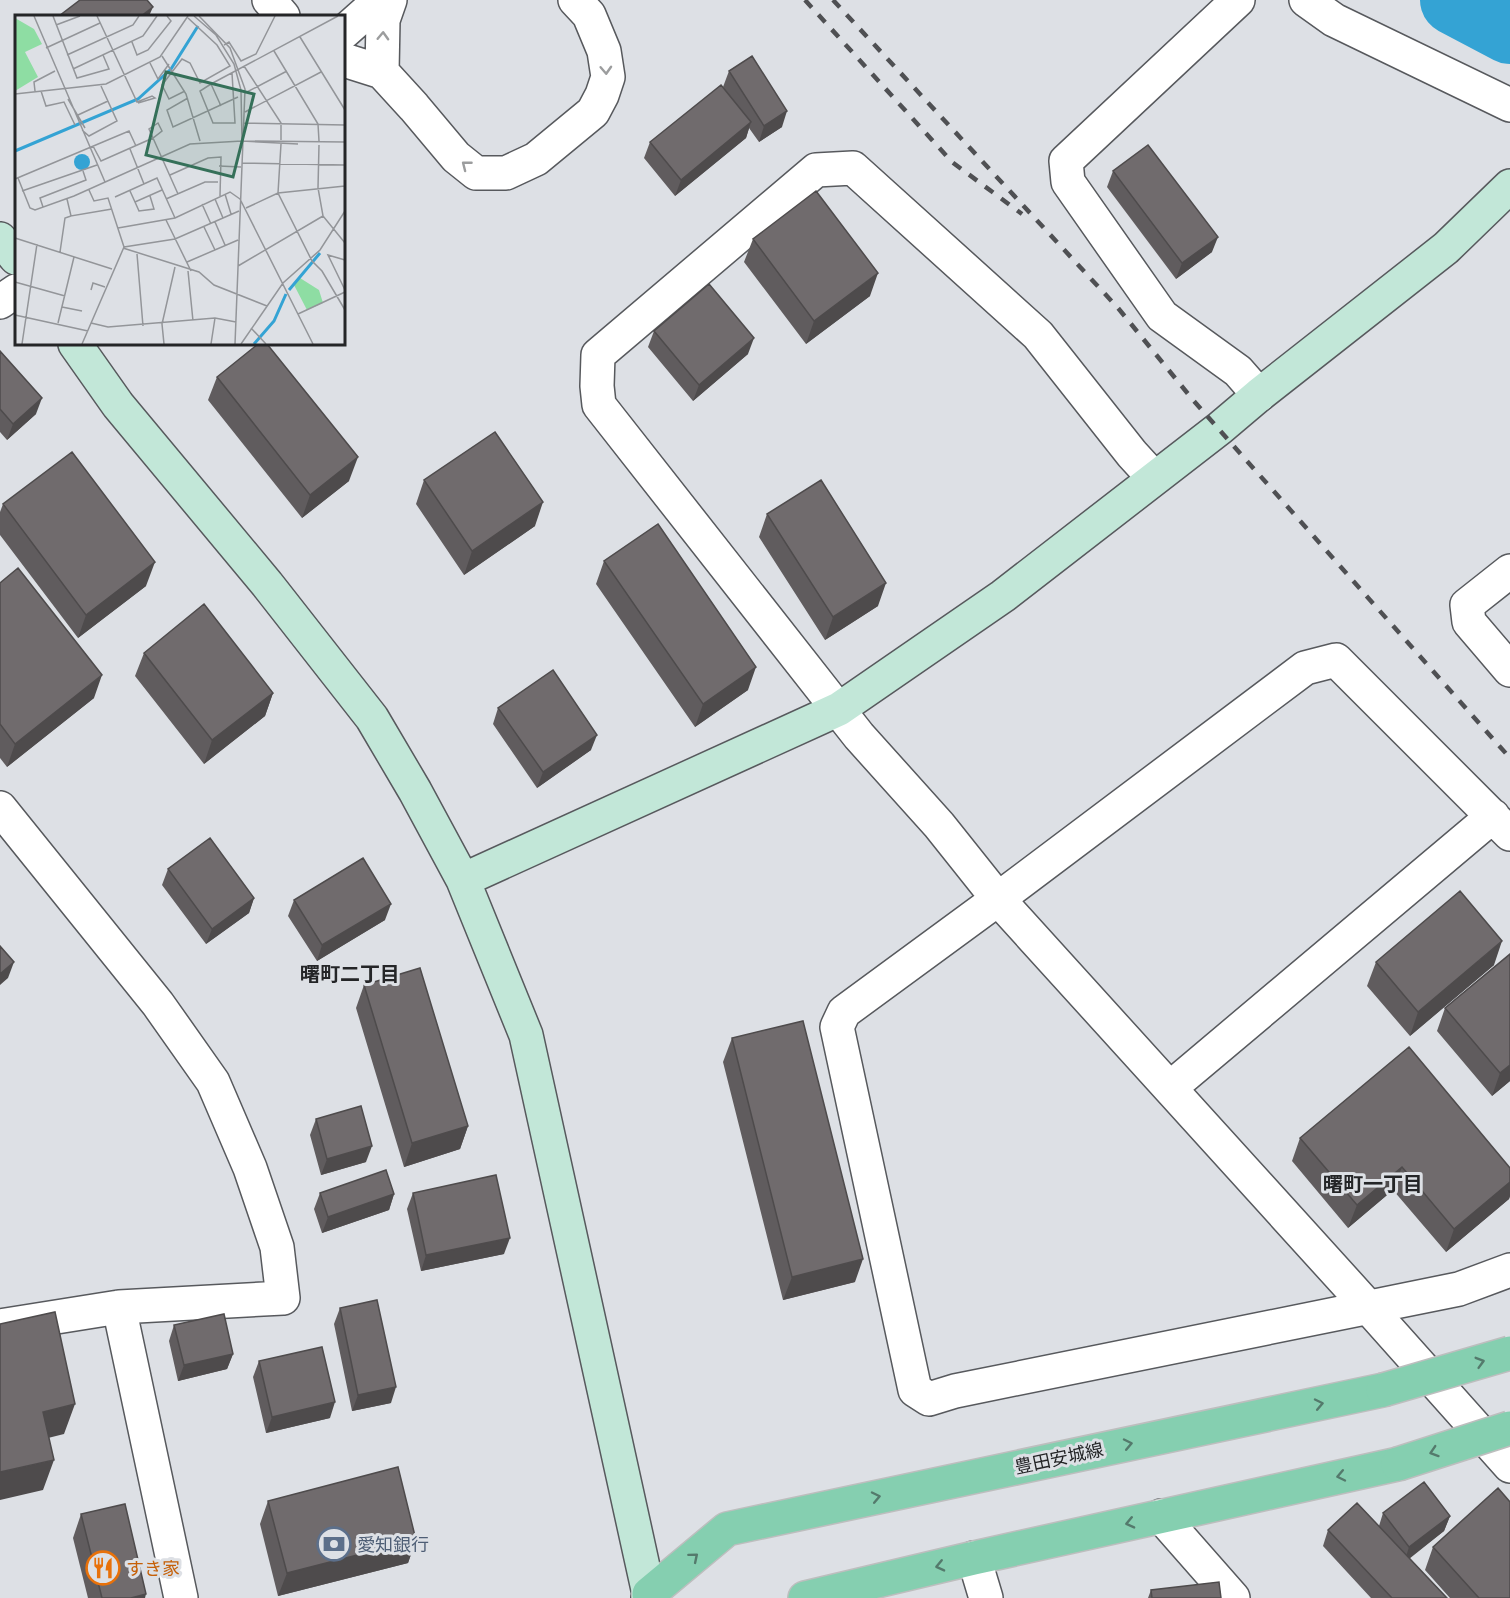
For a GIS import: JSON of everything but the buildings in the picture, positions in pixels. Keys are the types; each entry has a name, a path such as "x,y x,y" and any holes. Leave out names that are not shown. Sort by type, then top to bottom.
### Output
{"main road":[{"name":"豊田安城線","path":"649,1597 727,1529 1383,1390 1510,1353"},
{"path":"805,1598 1398,1464 1510,1428"}],"street":[{"path":"269,0 282,15"},
{"path":"345,31 380,0"},
{"path":"382,72 383,20 390,0"},
{"path":"345,60 382,72 456,157 476,173 506,173 536,159 593,111 602,95 608,76 604,51 589,15 575,0"},
{"path":"1238,0 1066,161 1066,172 1068,182 1162,316 1238,371 1259,395"},
{"path":"1306,0 1334,20 1510,105"},
{"path":"1154,478 1132,454 1038,335 853,168 816,170 598,355 599,405 859,736 939,825 998,899 1510,1466"},
{"path":"463,880 839,709 1003,596 1220,428 1446,248 1510,186"},
{"path":"0,239 15,257"},
{"path":"0,303 15,292"},
{"path":"76,345 118,405 267,584 372,718 463,880 526,1035 649,1597"},
{"path":"1510,571 1467,605 1469,622 1510,670"},
{"path":"1170,1088 1502,825 1336,660 1305,668 844,1012 837,1027 915,1390 929,1399 955,1391 1459,1289 1510,1270"},
{"path":"0,808 158,1004 213,1082 250,1168 277,1247 283,1298 119,1307 0,1326"},
{"path":"119,1307 181,1598"},
{"path":"1161,1516 1233,1598"},
{"path":"974,1558 986,1598"}],"waterway":[{"path":"1455,0 1510,29"}],"railway":[{"path":"805,0 952,162 1022,214"},
{"path":"833,0 1118,308 1193,400 1510,758"}],"place":[{"name":"愛知銀行","path":"334,1544"},
{"name":"すき家","path":"103,1568"}],"district":[{"name":"曙町二丁目","path":"350,974"},
{"name":"曙町一丁目","path":"1373,1184"}]}
